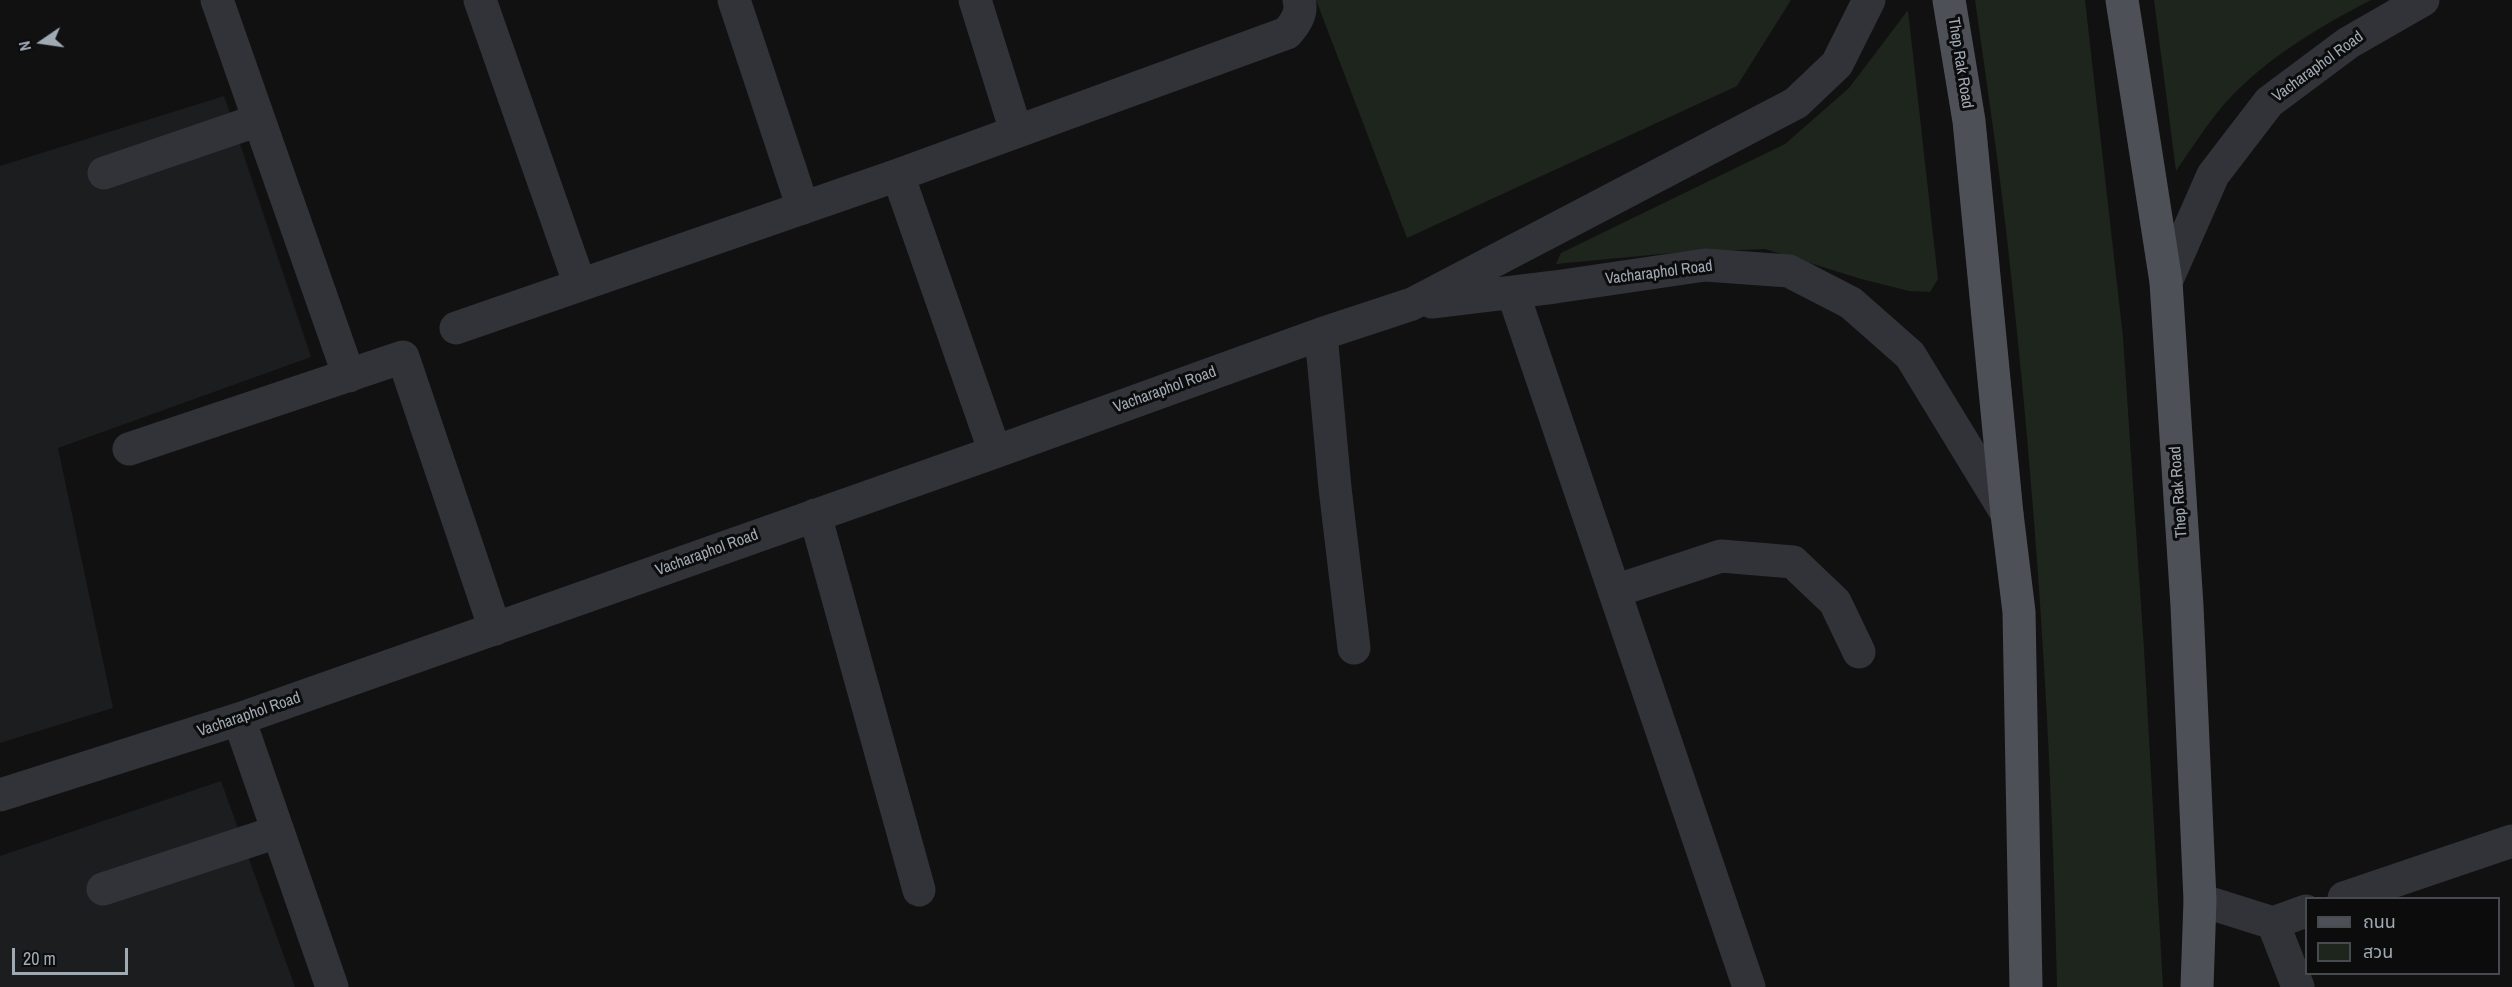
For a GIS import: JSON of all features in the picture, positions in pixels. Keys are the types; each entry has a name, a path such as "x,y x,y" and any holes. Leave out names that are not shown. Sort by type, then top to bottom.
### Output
{"main road":[{"name":"Thep Rak Road","path":"1949,0 1969,121 2007,514 2019,612 2026,987"},
{"name":"Thep Rak Road","path":"2122,0 2166,282 2187,606 2200,900 2197,987"}],"street":[{"path":"217,0 349,376"},
{"path":"480,0 580,285"},
{"path":"734,0 803,208"},
{"path":"975,0 1016,131"},
{"path":"456,328 898,175 1287,33 1296,23 1299,0"},
{"name":"Vacharaphol Road","path":"0,795 239,719 995,452 1321,334 1412,304 1796,103 1837,64 1869,0"},
{"name":"Vacharaphol Road","path":"2166,282 2213,175 2269,102 2348,43 2423,0"},
{"path":"104,173 259,120"},
{"path":"898,175 995,452"},
{"name":"Vacharaphol Road","path":"1412,304 1513,293 1705,265 1789,271 1851,303 1910,355 2007,514"},
{"path":"1513,293 1749,987"},
{"path":"1321,334 1335,488 1354,648"},
{"path":"129,449 403,357 495,629"},
{"path":"815,515 919,890"},
{"path":"1615,591 1721,556 1792,562 1835,602 1858,652"},
{"path":"239,719 332,987"},
{"path":"103,889 278,832"},
{"path":"2347,897 2512,841"},
{"path":"2200,900 2273,923 2305,913"},
{"path":"2273,923 2298,987"}],"shaded area":[{"path":"224,96 311,357 58,448 113,708 0,743 0,166"},
{"path":"221,781 295,987 0,987 0,856"}],"green space":[{"path":"1316,0 1791,0 1737,86 1407,238"},
{"path":"1975,0 2085,0 2123,337 2163,987 2057,987 2047,713 2035,530 2019,348 1993,128"},
{"path":"2154,0 2371,0 2308,36 2249,79 2216,114 2176,171"},
{"path":"1908,10 1938,279 1930,292 1909,291 1861,279 1765,249 1672,253 1556,264 1561,253 1785,144 1849,88"}]}
